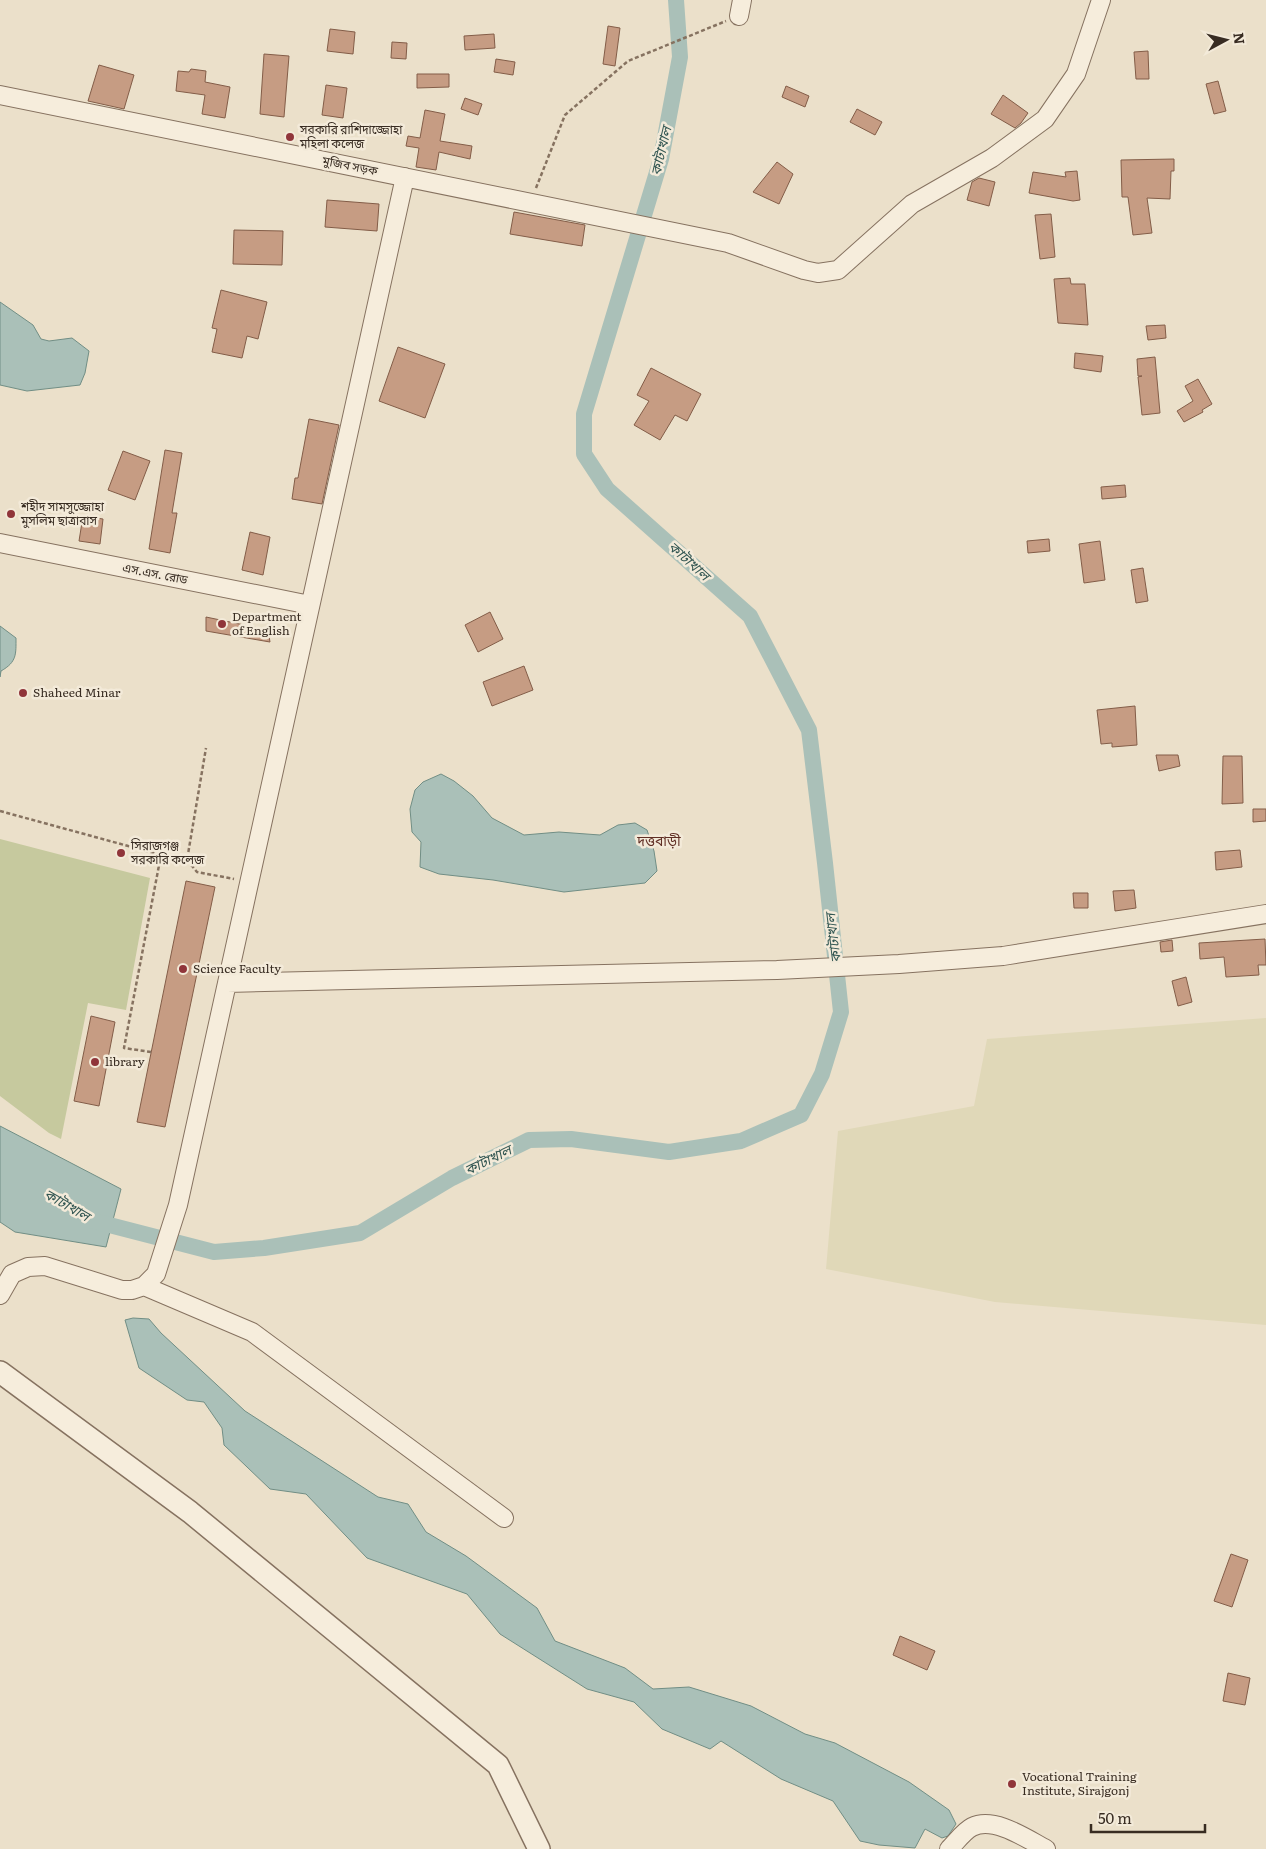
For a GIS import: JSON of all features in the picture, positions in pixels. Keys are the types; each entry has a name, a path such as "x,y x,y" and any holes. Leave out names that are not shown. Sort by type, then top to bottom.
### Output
{"street":[{"name":"মুজিব সড়ক","path":"0,95 728,243 804,270 818,273 838,270 912,204 992,158 1045,119 1076,74 1101,0"},
{"path":"0,1294 6,1273 28,1267 46,1266 122,1290 132,1290 150,1280 178,1205 405,178"},
{"name":"এস.এস. রোড","path":"0,543 310,605"},
{"path":"227,983 777,970 899,964 1003,956 1266,914"},
{"path":"150,1280 252,1332 504,1518"},
{"path":"0,1372 190,1512 498,1765 542,1848"},
{"path":"949,1849 970,1827 983,1823 1008,1828 1046,1849"}],"path":[{"path":"530,203 565,115 628,61 740,8"},
{"path":"187,860 206,748"},
{"path":"0,811 161,855 187,860 197,872 249,883"},
{"path":"151,1052 124,1048 161,855"}],"shaded area":[{"path":"1266,1018 1266,1325 995,1302 826,1269 838,1131 974,1106 987,1039"}],"green space":[{"path":"0,839 150,878 126,1010 88,1003 61,1139 49,1133 0,1096"}],"water":[{"path":"0,302 33,325 41,339 49,341 72,338 89,351 85,373 80,385 27,391 0,385"},
{"path":"0,626 16,638 16,644 13,661 1,671 0,677"},
{"path":"441,774 454,781 473,796 492,818 524,835 559,832 600,835 618,825 635,823 647,830 654,851 657,871 645,883 564,892 493,880 439,874 420,867 421,842 412,832 410,809 415,790 423,782"},
{"path":"0,1126 121,1189 106,1247 15,1232 0,1222"},
{"path":"133,1318 149,1319 161,1333 245,1411 378,1497 408,1504 426,1532 466,1556 537,1608 555,1641 625,1668 653,1689 689,1687 751,1706 805,1734 835,1743 909,1782 949,1810 956,1824 948,1836 942,1838 925,1829 915,1848 879,1845 860,1841 833,1801 781,1779 721,1741 710,1749 662,1729 634,1702 587,1689 500,1634 467,1594 367,1558 306,1494 270,1489 224,1445 222,1428 204,1402 187,1400 139,1368 125,1320"}],"building":[{"path":"608,26 620,28 615,66 603,64"},
{"path":"330,29 355,32 353,54 327,51"},
{"path":"494,34 495,48 465,50 464,36"},
{"path":"392,42 407,43 406,59 391,58"},
{"path":"1148,51 1149,79 1136,79 1134,52"},
{"path":"264,54 289,56 284,117 260,114"},
{"path":"496,59 515,62 513,75 494,72"},
{"path":"99,65 134,75 124,109 88,101"},
{"path":"191,69 206,71 205,82 230,87 225,118 202,114 205,95 176,91 178,71 189,72"},
{"path":"417,74 449,74 449,87 417,88"},
{"path":"1218,81 1226,111 1214,114 1206,84"},
{"path":"326,85 347,88 343,118 322,115"},
{"path":"786,86 809,96 805,107 782,97"},
{"path":"1003,95 1028,113 1015,128 991,114"},
{"path":"465,98 482,104 478,115 461,109"},
{"path":"857,109 882,122 875,135 850,122"},
{"path":"425,110 445,114 440,141 472,146 470,159 439,152 436,170 416,167 419,148 406,146 408,136 420,138"},
{"path":"1174,159 1174,171 1171,171 1170,199 1147,198 1152,233 1133,235 1128,197 1122,197 1121,160"},
{"path":"777,162 793,174 779,204 753,192"},
{"path":"1077,171 1080,200 1073,201 1029,193 1033,172 1066,177 1065,172"},
{"path":"979,178 995,182 989,206 967,200 972,182"},
{"path":"327,200 379,204 377,231 325,227"},
{"path":"514,212 585,225 582,246 510,234"},
{"path":"1051,214 1055,257 1040,259 1035,215"},
{"path":"234,230 283,231 282,265 233,264"},
{"path":"1070,278 1071,284 1085,284 1088,325 1058,323 1054,279"},
{"path":"221,290 267,302 258,339 247,336 242,358 212,352 217,329 212,328"},
{"path":"1165,325 1166,338 1148,340 1146,326"},
{"path":"398,347 445,364 425,418 379,401"},
{"path":"1075,353 1103,356 1101,372 1074,368"},
{"path":"1155,357 1160,413 1142,415 1138,377 1142,376 1138,376 1137,359"},
{"path":"651,368 701,394 687,421 675,415 660,440 634,425 649,401 637,395"},
{"path":"1198,379 1212,404 1202,410 1203,412 1184,422 1177,411 1193,401 1185,386"},
{"path":"309,419 339,425 322,504 292,499 295,478 298,478"},
{"path":"165,450 182,453 172,513 177,513 170,553 149,549"},
{"path":"123,451 150,461 135,500 108,490"},
{"path":"1125,485 1126,497 1102,499 1101,487"},
{"path":"83,516 103,519 100,544 79,541"},
{"path":"250,532 270,537 263,575 242,570"},
{"path":"1049,539 1050,551 1028,553 1027,541"},
{"path":"1100,541 1105,580 1084,583 1079,544"},
{"path":"1143,568 1148,601 1136,603 1131,570"},
{"path":"490,612 503,639 478,652 465,625"},
{"name":"Department of English","path":"206,617 268,630 270,642 206,631"},
{"path":"524,666 533,690 492,706 483,682"},
{"path":"1135,706 1137,745 1112,747 1112,743 1101,744 1097,710"},
{"path":"1156,755 1178,755 1180,766 1159,771"},
{"path":"1223,756 1242,756 1243,803 1222,804"},
{"path":"1253,809 1266,809 1266,821 1253,822"},
{"path":"1240,850 1242,867 1216,870 1215,852"},
{"name":"Science Faculty","path":"186,881 215,887 165,1127 137,1122"},
{"path":"1134,890 1136,908 1115,911 1113,891"},
{"path":"1073,893 1088,893 1088,908 1074,908"},
{"path":"1265,939 1266,965 1258,965 1259,975 1226,977 1224,957 1200,959 1199,943"},
{"path":"1172,940 1173,951 1161,952 1160,942"},
{"path":"1186,977 1192,1002 1178,1006 1172,981"},
{"name":"library","path":"91,1016 115,1022 99,1106 74,1101"},
{"path":"1231,1554 1248,1560 1232,1607 1214,1601"},
{"path":"900,1636 935,1651 927,1670 893,1655"},
{"path":"1228,1673 1250,1678 1245,1705 1223,1701"}],"waterway":[{"name":"কাটাখাল","path":"90,1220 214,1252 264,1248 360,1233 452,1178 529,1140 571,1139 669,1152 741,1141 801,1115 822,1074 841,1012 809,730 750,616 607,489 584,454 584,414 661,159 680,57 676,0"}],"place":[{"name":"সরকারি রাশিদাজ্জোহা মহিলা কলেজ","path":"290,137"},
{"name":"শহীদ সামসুজ্জোহা মুসলিম ছাত্রাবাস","path":"11,514"},
{"name":"Department of English","path":"222,624"},
{"name":"Shaheed Minar","path":"23,693"},
{"name":"সিরাজগঞ্জ সরকারি কলেজ","path":"121,853"},
{"name":"Science Faculty","path":"183,969"},
{"name":"library","path":"95,1062"},
{"name":"Vocational Training Institute, Sirajgonj","path":"1012,1784"}],"district":[{"name":"দত্তবাড়ী","path":"659,841"}]}
